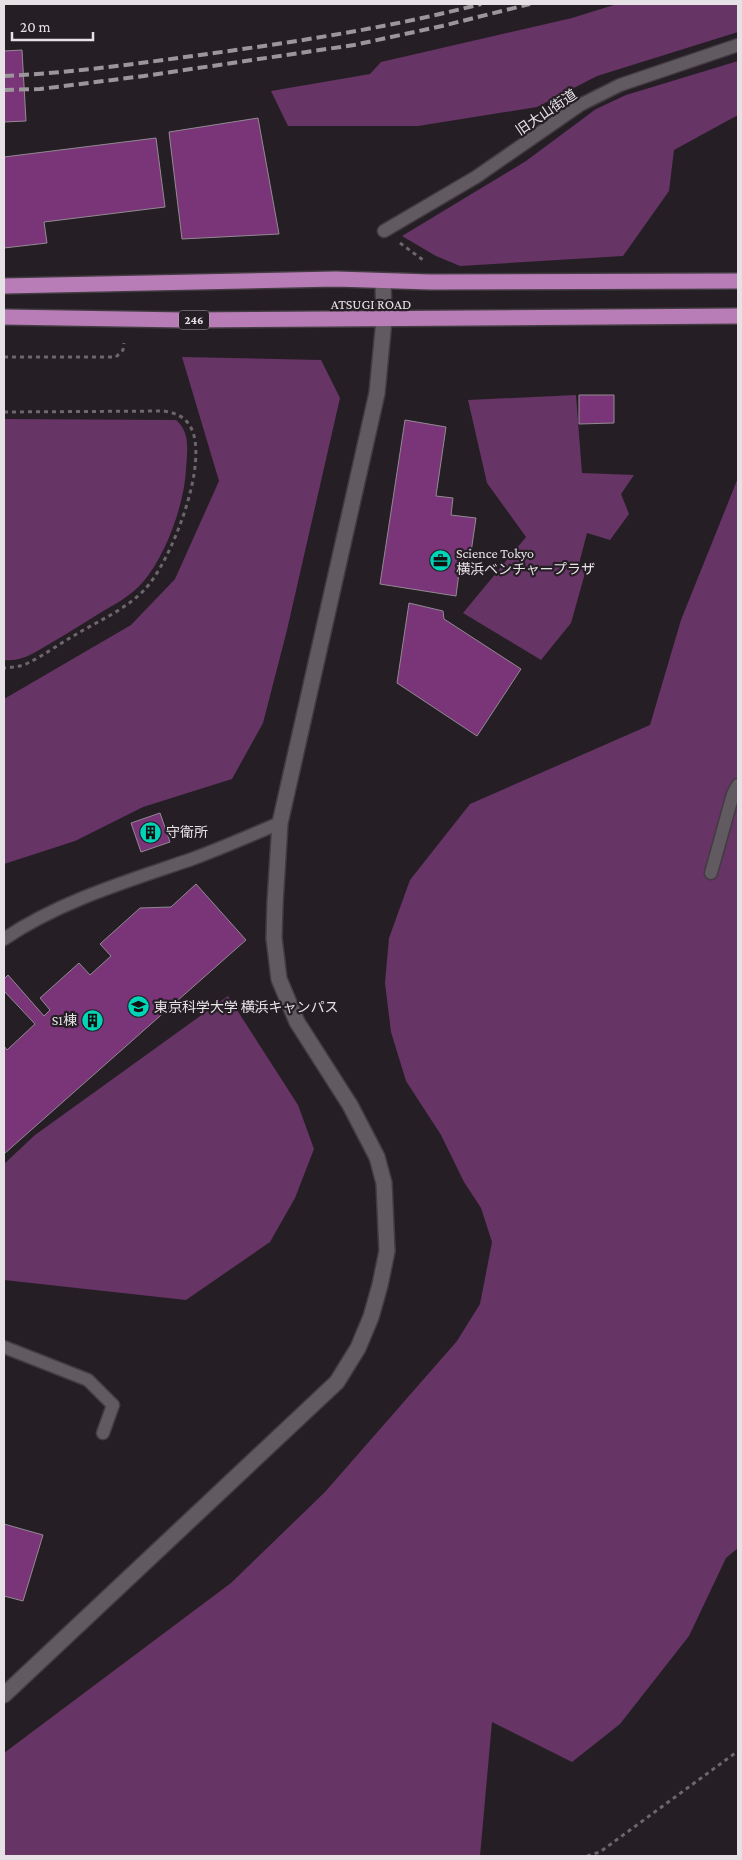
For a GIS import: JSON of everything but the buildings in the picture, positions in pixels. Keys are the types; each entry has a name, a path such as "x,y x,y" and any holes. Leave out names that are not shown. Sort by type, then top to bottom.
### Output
{"highway":[{"name":"ATSUGI ROAD","path":"4,286 336,279 383,282 738,280"},
{"name":"ATSUGI ROAD","path":"4,316 184,320 384,320 738,316"}],"street":[{"path":"4,1695 337,1382 358,1348 371,1317 386,1251 384,1183 377,1157 350,1105 297,1022 279,979 274,938 280,824 377,393 384,320 383,282"}],"lane":[{"name":"旧大山街道","path":"384,231 476,177 580,105 620,85 738,45"},
{"path":"711,873 733,794 738,785"},
{"path":"4,939 52,912 104,889 195,857 280,824"},
{"path":"4,1347 88,1380 113,1405 103,1433"}],"path":[{"path":"384,231 428,264"},
{"path":"4,357 116,357 123,350 124,342"},
{"path":"4,412 164,411 176,414 190,425 194,434 195,448 192,484 183,517 162,566 144,590 124,606 28,663 4,668"},
{"path":"587,1856 600,1852 738,1751"}],"shaded area":[{"path":"617,4 738,4 738,32 597,76 537,107 418,126 288,126 271,91 370,74 381,62 572,18"},
{"path":"738,61 738,115 674,150 669,191 623,256 460,266 436,256 402,236 526,161 596,109 626,95"},
{"path":"182,357 321,360 340,398 287,630 263,723 232,779 143,807 75,841 4,864 4,699 131,625 175,579 219,481"},
{"path":"576,395 582,473 634,475 621,494 629,514 610,540 587,533 579,564 587,566 571,623 541,660 463,613 526,537 487,483 468,400"},
{"path":"4,419 176,420 184,431 187,443 185,484 178,514 159,558 143,582 123,599 34,653 20,659 8,660 4,660"},
{"path":"738,478 738,1548 726,1558 689,1636 620,1724 572,1762 492,1722 480,1856 4,1856 4,1753 231,1583 325,1492 457,1341 480,1304 492,1242 481,1208 464,1182 441,1135 406,1081 391,1032 385,983 389,938 410,880 470,804 650,725 681,620"},
{"path":"228,996 298,1105 314,1149 295,1198 270,1242 186,1300 4,1280 4,1164 35,1135"}],"railway":[{"path":"4,76 102,68 271,45 341,34 481,4"},
{"path":"4,90 40,89 144,76 354,45 530,4"}],"place":[{"name":"Science Tokyo 横浜ベンチャープラザ","path":"440,561"},
{"name":"守衛所","path":"150,832"},
{"name":"東京科学大学 横浜キャンパス","path":"138,1007"},
{"name":"S1棟","path":"93,1020"}]}
